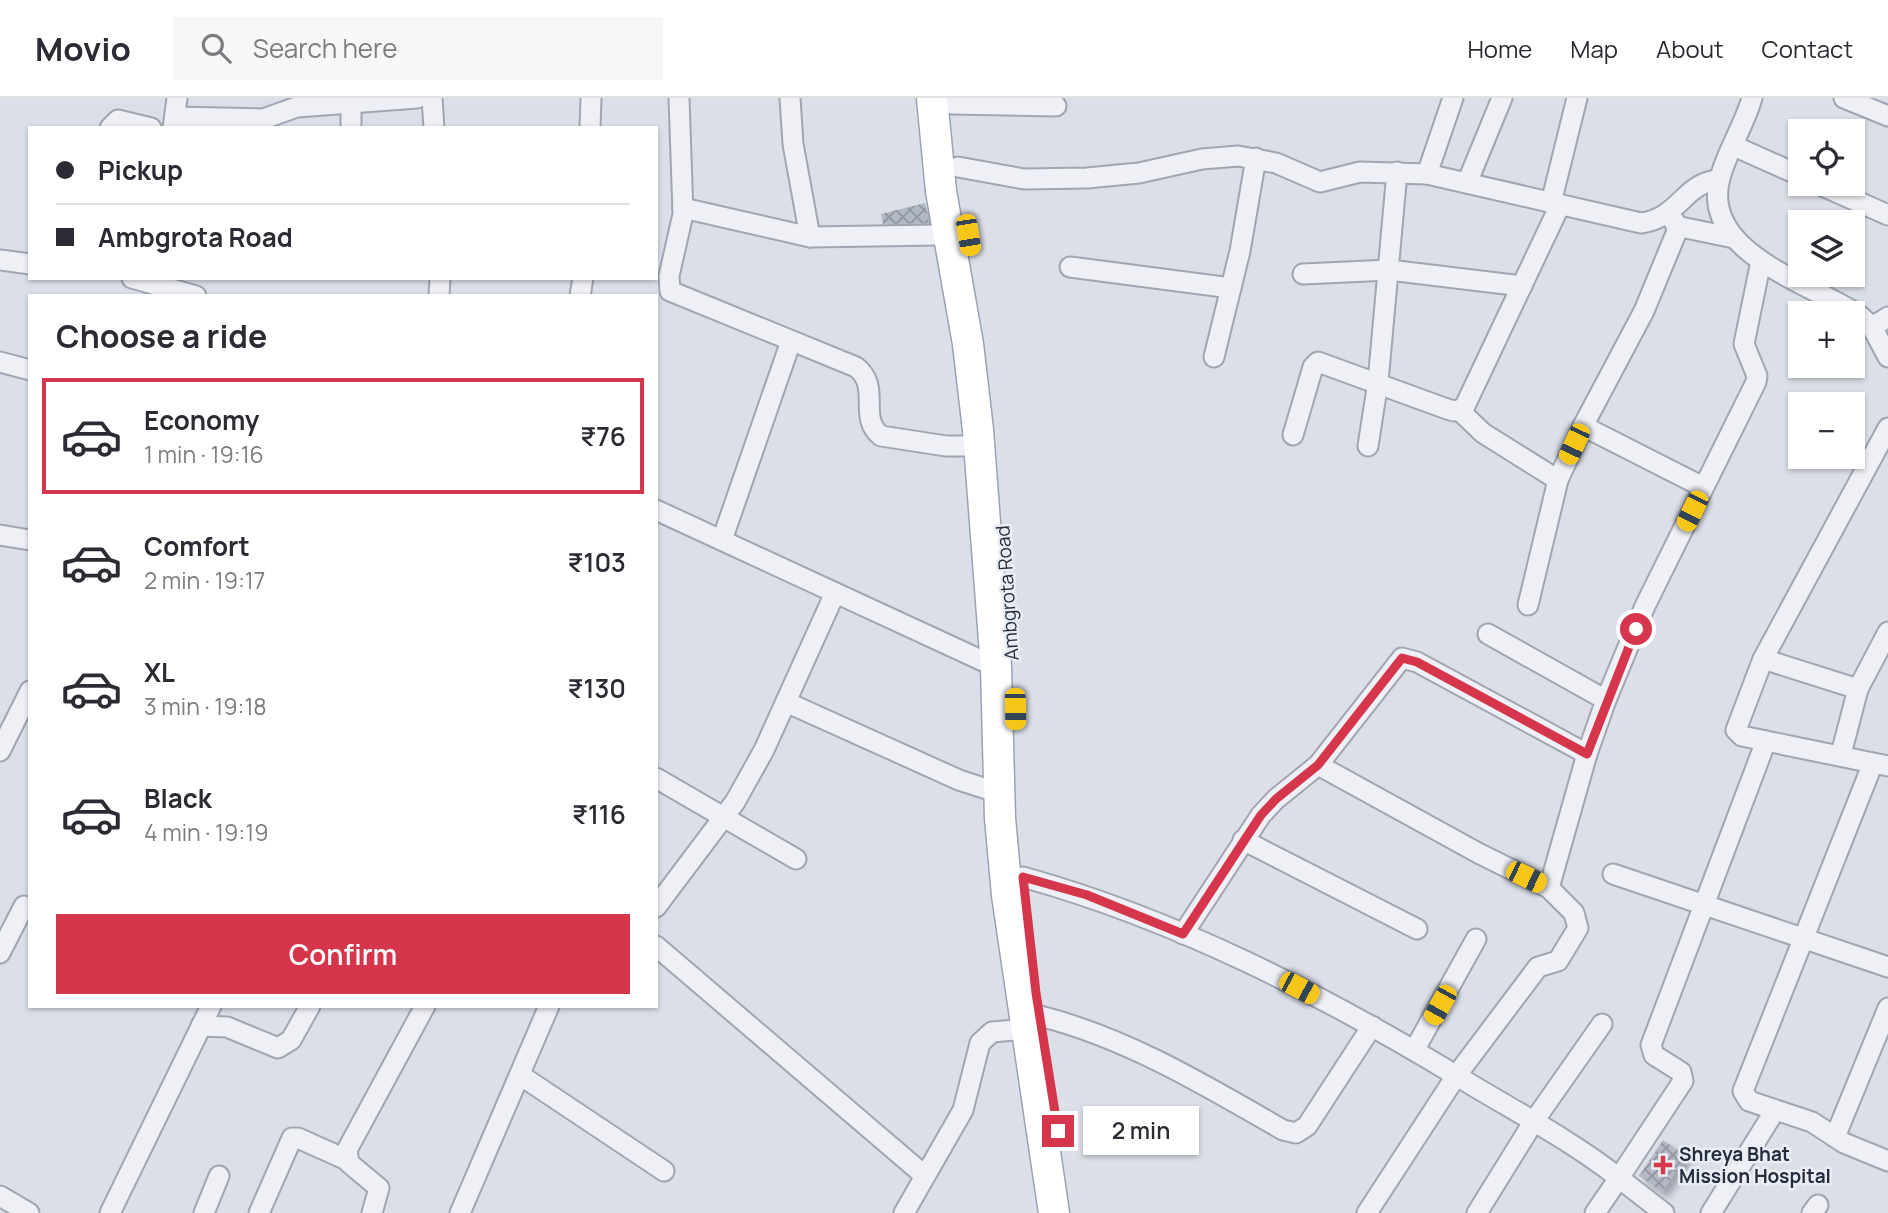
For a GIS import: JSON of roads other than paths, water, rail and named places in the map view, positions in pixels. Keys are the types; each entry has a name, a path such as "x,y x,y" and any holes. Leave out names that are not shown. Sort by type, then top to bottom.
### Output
{"main road":[{"name":"Ambgrota Road","path":"946,100 958,167 998,458 1033,1023 1070,1213"},
{"path":"946,100 943,204 968,344 978,430 988,664 1007,895 1033,1023 1054,1213"}],"street":[{"path":"175,114 261,123 283,103 417,98"},
{"path":"432,98 434,126"},
{"path":"590,126 591,98"},
{"path":"679,98 683,208 668,282 670,291 863,373 871,392 869,419 881,436 946,446 970,446"},
{"path":"790,98 793,144 810,237"},
{"path":"923,98 938,235 963,383 988,664"},
{"path":"1427,174 1453,98"},
{"path":"1467,183 1502,98"},
{"path":"1293,435 1316,363 1378,382 1447,409 1459,410 1468,404 1522,286 1555,204 1577,98"},
{"path":"1752,98 1719,180 1722,217 1734,238 1761,261 1880,322 1888,357"},
{"path":"1844,98 1878,108"},
{"path":"946,100 1022,102 1056,106"},
{"path":"351,101 351,126"},
{"path":"112,126 118,120 142,126"},
{"path":"1734,146 1788,170"},
{"path":"958,167 1024,179 1060,179 1139,173 1217,156 1256,158 1290,168 1320,182 1360,172 1427,174 1641,223 1672,221 1734,238"},
{"path":"1214,356 1231,288 1256,158"},
{"path":"1368,446 1378,382 1397,172"},
{"path":"1528,605 1558,480 1583,426 1644,311 1672,221 1698,185 1719,180"},
{"path":"1845,196 1888,215"},
{"path":"683,208 810,237 938,235"},
{"path":"0,260 28,264"},
{"path":"1549,888 1587,754 1606,699 1645,606 1756,382 1757,376 1744,344 1761,261"},
{"path":"1070,267 1231,288"},
{"path":"1303,274 1389,270 1522,286"},
{"path":"139,280 186,294"},
{"path":"722,540 792,341"},
{"path":"0,362 28,369"},
{"path":"1459,410 1483,433 1558,480"},
{"path":"1583,426 1703,487"},
{"path":"1888,428 1763,659 1736,730 1742,736 1841,754 1881,765 1802,939 1743,1084 1745,1098 1774,1112 1812,1122 1835,1137 1888,1161"},
{"path":"658,511 988,664"},
{"path":"0,535 28,540"},
{"path":"658,904 725,818 764,750 835,593"},
{"path":"1841,754 1858,690 1888,632"},
{"path":"1488,635 1606,699"},
{"path":"1183,934 1243,840 1276,799 1318,765 1398,662 1405,658 1587,754"},
{"path":"1763,659 1858,690"},
{"path":"0,751 28,695"},
{"path":"786,702 959,780 999,793"},
{"path":"1595,1213 1683,1082 1681,1072 1654,1055 1651,1045 1766,741"},
{"path":"1318,765 1480,855 1549,888 1574,913 1578,928 1558,961 1538,967 1456,1076 1367,1213"},
{"path":"658,779 796,859"},
{"path":"1243,840 1417,929"},
{"path":"1613,874 1706,903 1802,939 1888,967"},
{"path":"1023,877 1087,895 1275,975 1415,1049 1581,1149 1664,1213"},
{"path":"0,953 24,906"},
{"path":"1415,1049 1476,939"},
{"path":"658,948 924,1175"},
{"path":"110,1213 210,1008"},
{"path":"201,1026 227,1027 278,1048 291,1040 309,1008"},
{"path":"346,1160 352,1141 424,1008"},
{"path":"460,1213 548,1008"},
{"path":"1835,1137 1888,1008"},
{"path":"904,1213 963,1110 980,1042 992,1032 1033,1023 1093,1031 1187,1075 1283,1130 1296,1133 1307,1126 1372,1026"},
{"path":"1477,1213 1534,1121 1602,1024"},
{"path":"520,1075 664,1171"},
{"path":"1711,1213 1774,1112"},
{"path":"259,1213 292,1138 298,1138 346,1160 379,1188 372,1213"},
{"path":"204,1213 219,1176"},
{"path":"2,1202 29,1213"}],"place":[{"name":"Shreya Bhat Mission Hospital","path":"1663,1165"}]}
